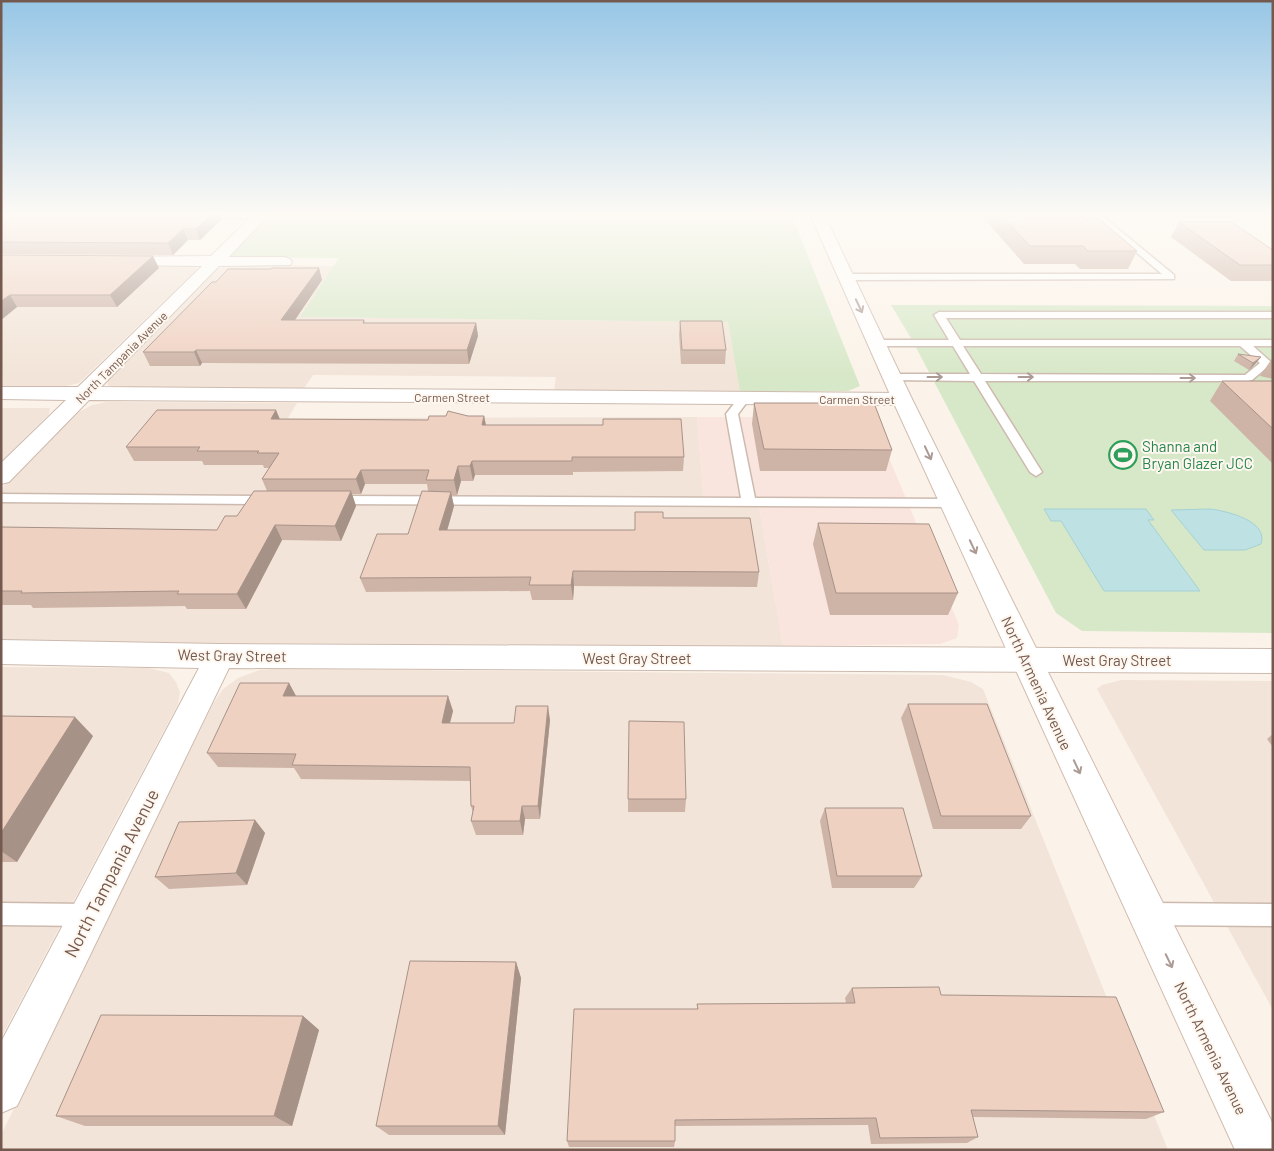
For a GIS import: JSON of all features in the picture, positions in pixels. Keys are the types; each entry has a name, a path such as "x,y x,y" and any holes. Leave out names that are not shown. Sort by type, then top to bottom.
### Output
{"street":[{"name":"North Tampania Avenue","path":"1,477 209,268"},
{"name":"North Armenia Avenue","path":"842,268 902,399 1260,1150"},
{"name":"Carmen Street","path":"1,393 902,399"},
{"name":"West Gray Street","path":"1,652 220,656 1273,661"},
{"name":"North Tampania Avenue","path":"1,1090 91,915 220,656"}],"lane":[{"path":"846,277 1171,277 1160,268"},
{"path":"1036,472 939,315 1273,315"},
{"path":"877,343 1273,343"},
{"path":"1244,343 1270,365 1248,378"},
{"path":"892,377 1248,378 1264,382"},
{"path":"744,398 732,414 749,503"},
{"path":"1,498 280,500"},
{"path":"320,500 952,503"},
{"path":"1,914 91,915"},
{"path":"1147,914 1273,915"}],"shaded area":[{"path":"1,268 197,268 79,383 58,388 1,388"},
{"path":"221,268 333,268 301,317 728,322 740,392 554,391 556,377 313,375 303,390 115,389 108,385 107,378 213,270"},
{"path":"107,402 297,403 288,418 697,417 704,505 759,506 783,646 1,642 1,489 75,414 92,405"},
{"path":"1,408 50,408 49,414 1,462"},
{"path":"697,417 853,417 874,422 959,625 957,638 940,644 783,646 759,506 704,505"},
{"path":"1,667 149,668 169,673 176,682 180,692 178,704 1,1038"},
{"path":"259,670 943,675 971,682 983,689 1168,1150 1,1150 1,1135 213,704 223,689 238,678"},
{"path":"1121,680 1273,681 1273,1010 1097,689 1102,685"}],"green space":[{"path":"333,268 813,268 860,386 848,391 740,392 728,322 300,317"},
{"name":"Shanna and Bryan Glazer JCC","path":"891,305 1273,306 1273,633 1082,631 1056,613 911,338"}],"water":[{"path":"1044,509 1146,509 1154,520 1148,520 1200,591 1104,591 1061,521 1051,521"},
{"path":"1210,509 1236,515 1253,523 1259,529 1262,536 1261,544 1245,550 1204,550 1171,510"}],"building":[{"path":"1,268 140,268 110,295 10,295 1,301"},
{"path":"319,268 281,320 364,320 363,323 476,323 467,350 196,350 194,352 143,352 212,282 216,282 228,269"},
{"path":"680,321 722,321 726,350 682,350"},
{"path":"1238,354 1261,357 1253,363"},
{"path":"1222,381 1273,381 1273,429"},
{"path":"754,403 874,403 892,450 764,449"},
{"path":"157,410 276,410 271,419 428,420 429,416 446,416 448,411 468,416 484,416 482,425 603,425 603,419 681,419 684,457 572,457 572,461 472,461 470,466 458,466 454,480 426,480 429,470 361,470 356,479 262,479 279,453 257,453 259,451 197,451 200,447 126,447"},
{"path":"254,491 351,491 335,526 275,525 237,594 177,594 179,591 21,593 22,591 1,591 1,527 217,530 225,516 237,516"},
{"path":"422,491 451,492 439,530 635,530 635,512 663,512 663,518 750,518 759,572 573,571 571,585 529,585 531,577 360,578 377,534 408,534"},
{"path":"818,523 929,524 958,593 836,593"},
{"path":"240,683 289,683 283,696 448,696 442,723 514,723 516,706 548,706 538,806 522,806 520,821 471,821 474,806 471,806 470,767 292,765 296,754 207,753"},
{"path":"908,704 987,704 1031,816 941,816"},
{"path":"1,716 75,717 1,833"},
{"path":"629,721 684,722 686,799 628,799"},
{"path":"825,808 903,808 922,876 837,876"},
{"path":"255,820 236,873 155,877 179,822"},
{"path":"410,961 516,962 498,1126 376,1126"},
{"path":"939,987 941,995 1116,997 1164,1112 971,1110 978,1137 880,1138 876,1118 675,1120 675,1141 567,1141 574,1009 698,1009 697,1004 855,1003 852,988"},
{"path":"101,1015 303,1016 274,1116 56,1116"}],"place":[{"name":"Shanna and Bryan Glazer JCC","path":"1123,455"}]}
